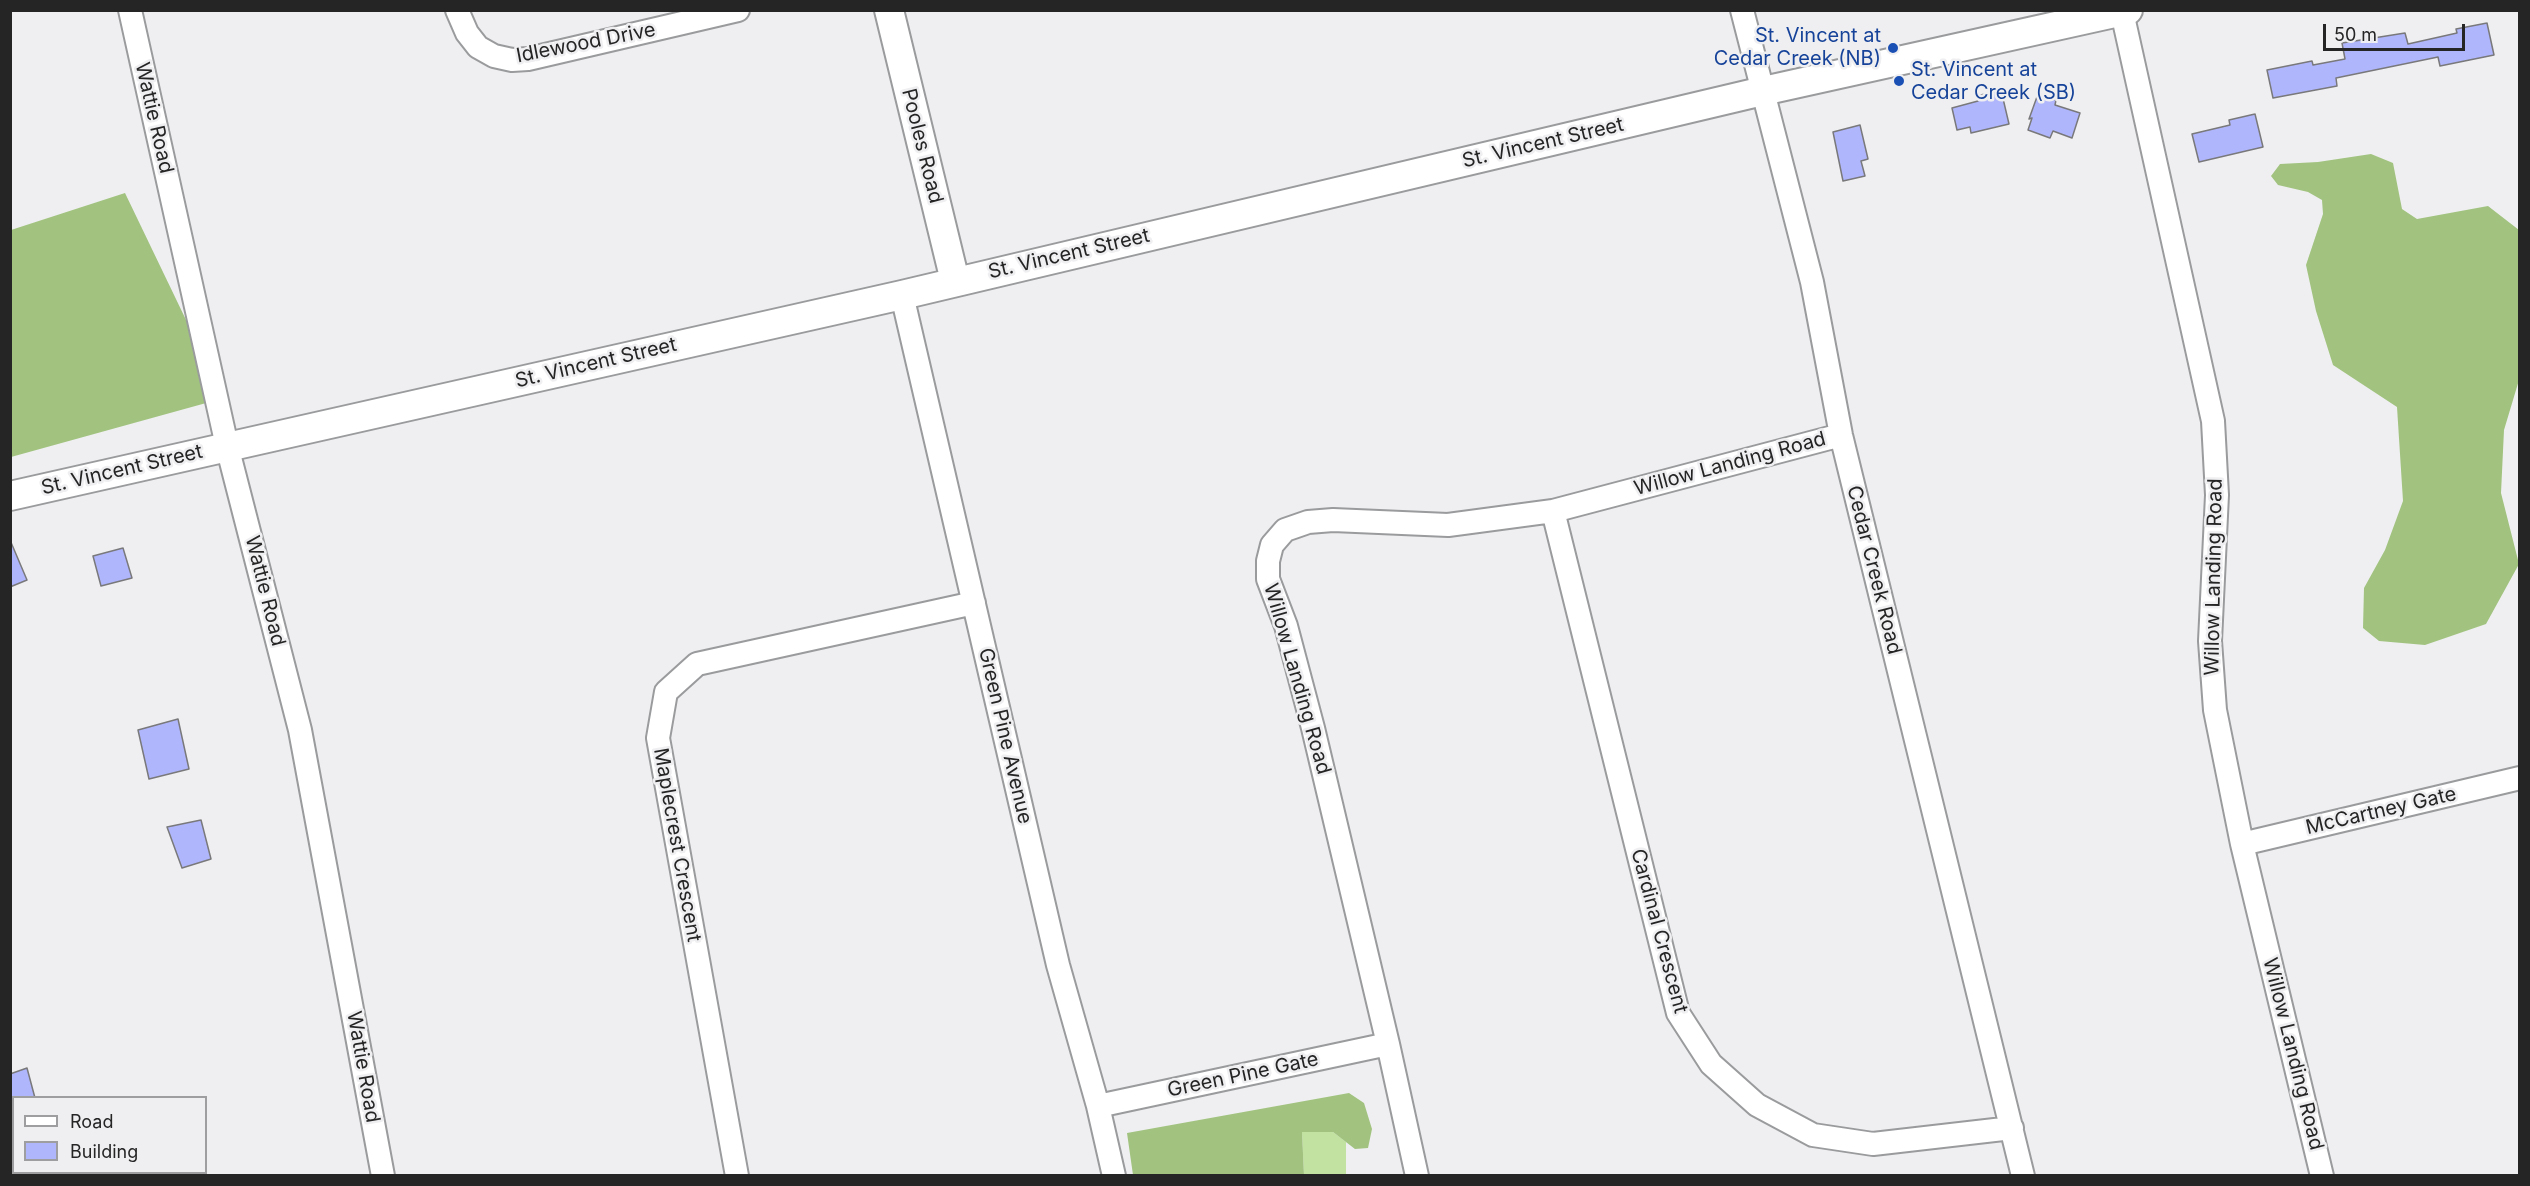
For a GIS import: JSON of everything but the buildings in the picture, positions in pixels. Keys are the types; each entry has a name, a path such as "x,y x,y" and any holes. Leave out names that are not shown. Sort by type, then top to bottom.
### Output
{"street":[{"name":"Wattie Road","path":"130,10 227,446 300,730 383,1176"},
{"name":"Idlewood Drive","path":"457,10 467,33 478,47 494,56 512,60 528,59 738,10"},
{"name":"Pooles Road","path":"889,10 955,281"},
{"name":"Cedar Creek Road","path":"1742,10 1812,282 1841,435 2023,1176"},
{"name":"St. Vincent Street","path":"10,496 902,295 1763,91 2125,11"},
{"name":"Willow Landing Road","path":"2125,11 2213,421 2217,495 2210,641 2215,710 2242,844 2322,1176"},
{"name":"Green Pine Avenue","path":"902,295 1058,964 1098,1106 1114,1176"},
{"name":"Willow Landing Road","path":"1417,1176 1313,728 1286,626 1268,579 1268,561 1272,545 1286,530 1308,522 1334,520 1448,525 1553,511 1841,435"},
{"name":"Cardinal Crescent","path":"1553,511 1678,1013 1711,1064 1757,1105 1813,1135 1873,1144 2012,1128"},
{"name":"Maplecrest Crescent","path":"737,1176 658,738 666,692 697,664 974,603"},
{"name":"McCartney Gate","path":"2242,844 2520,778"},
{"name":"Green Pine Gate","path":"1098,1106 1388,1044"}],"green space":[{"path":"2371,154 2393,163 2402,209 2417,219 2488,206 2519,230 2519,380 2504,430 2501,493 2519,564 2486,624 2425,645 2379,641 2363,628 2364,588 2385,550 2403,501 2397,407 2333,365 2316,311 2306,265 2323,214 2322,200 2308,192 2278,185 2271,176 2280,164 2318,162"},
{"path":"125,193 200,349 217,400 11,457 11,230"},
{"path":"1349,1093 1364,1103 1372,1129 1368,1148 1355,1149 1333,1132 1302,1132 1304,1175 1133,1175 1127,1133"},
{"path":"1302,1132 1333,1132 1346,1142 1346,1175 1304,1175"}],"place":[{"name":"St. Vincent at Cedar Creek (NB)","path":"1893,48"},
{"name":"St. Vincent at Cedar Creek (SB)","path":"1899,81"}]}
